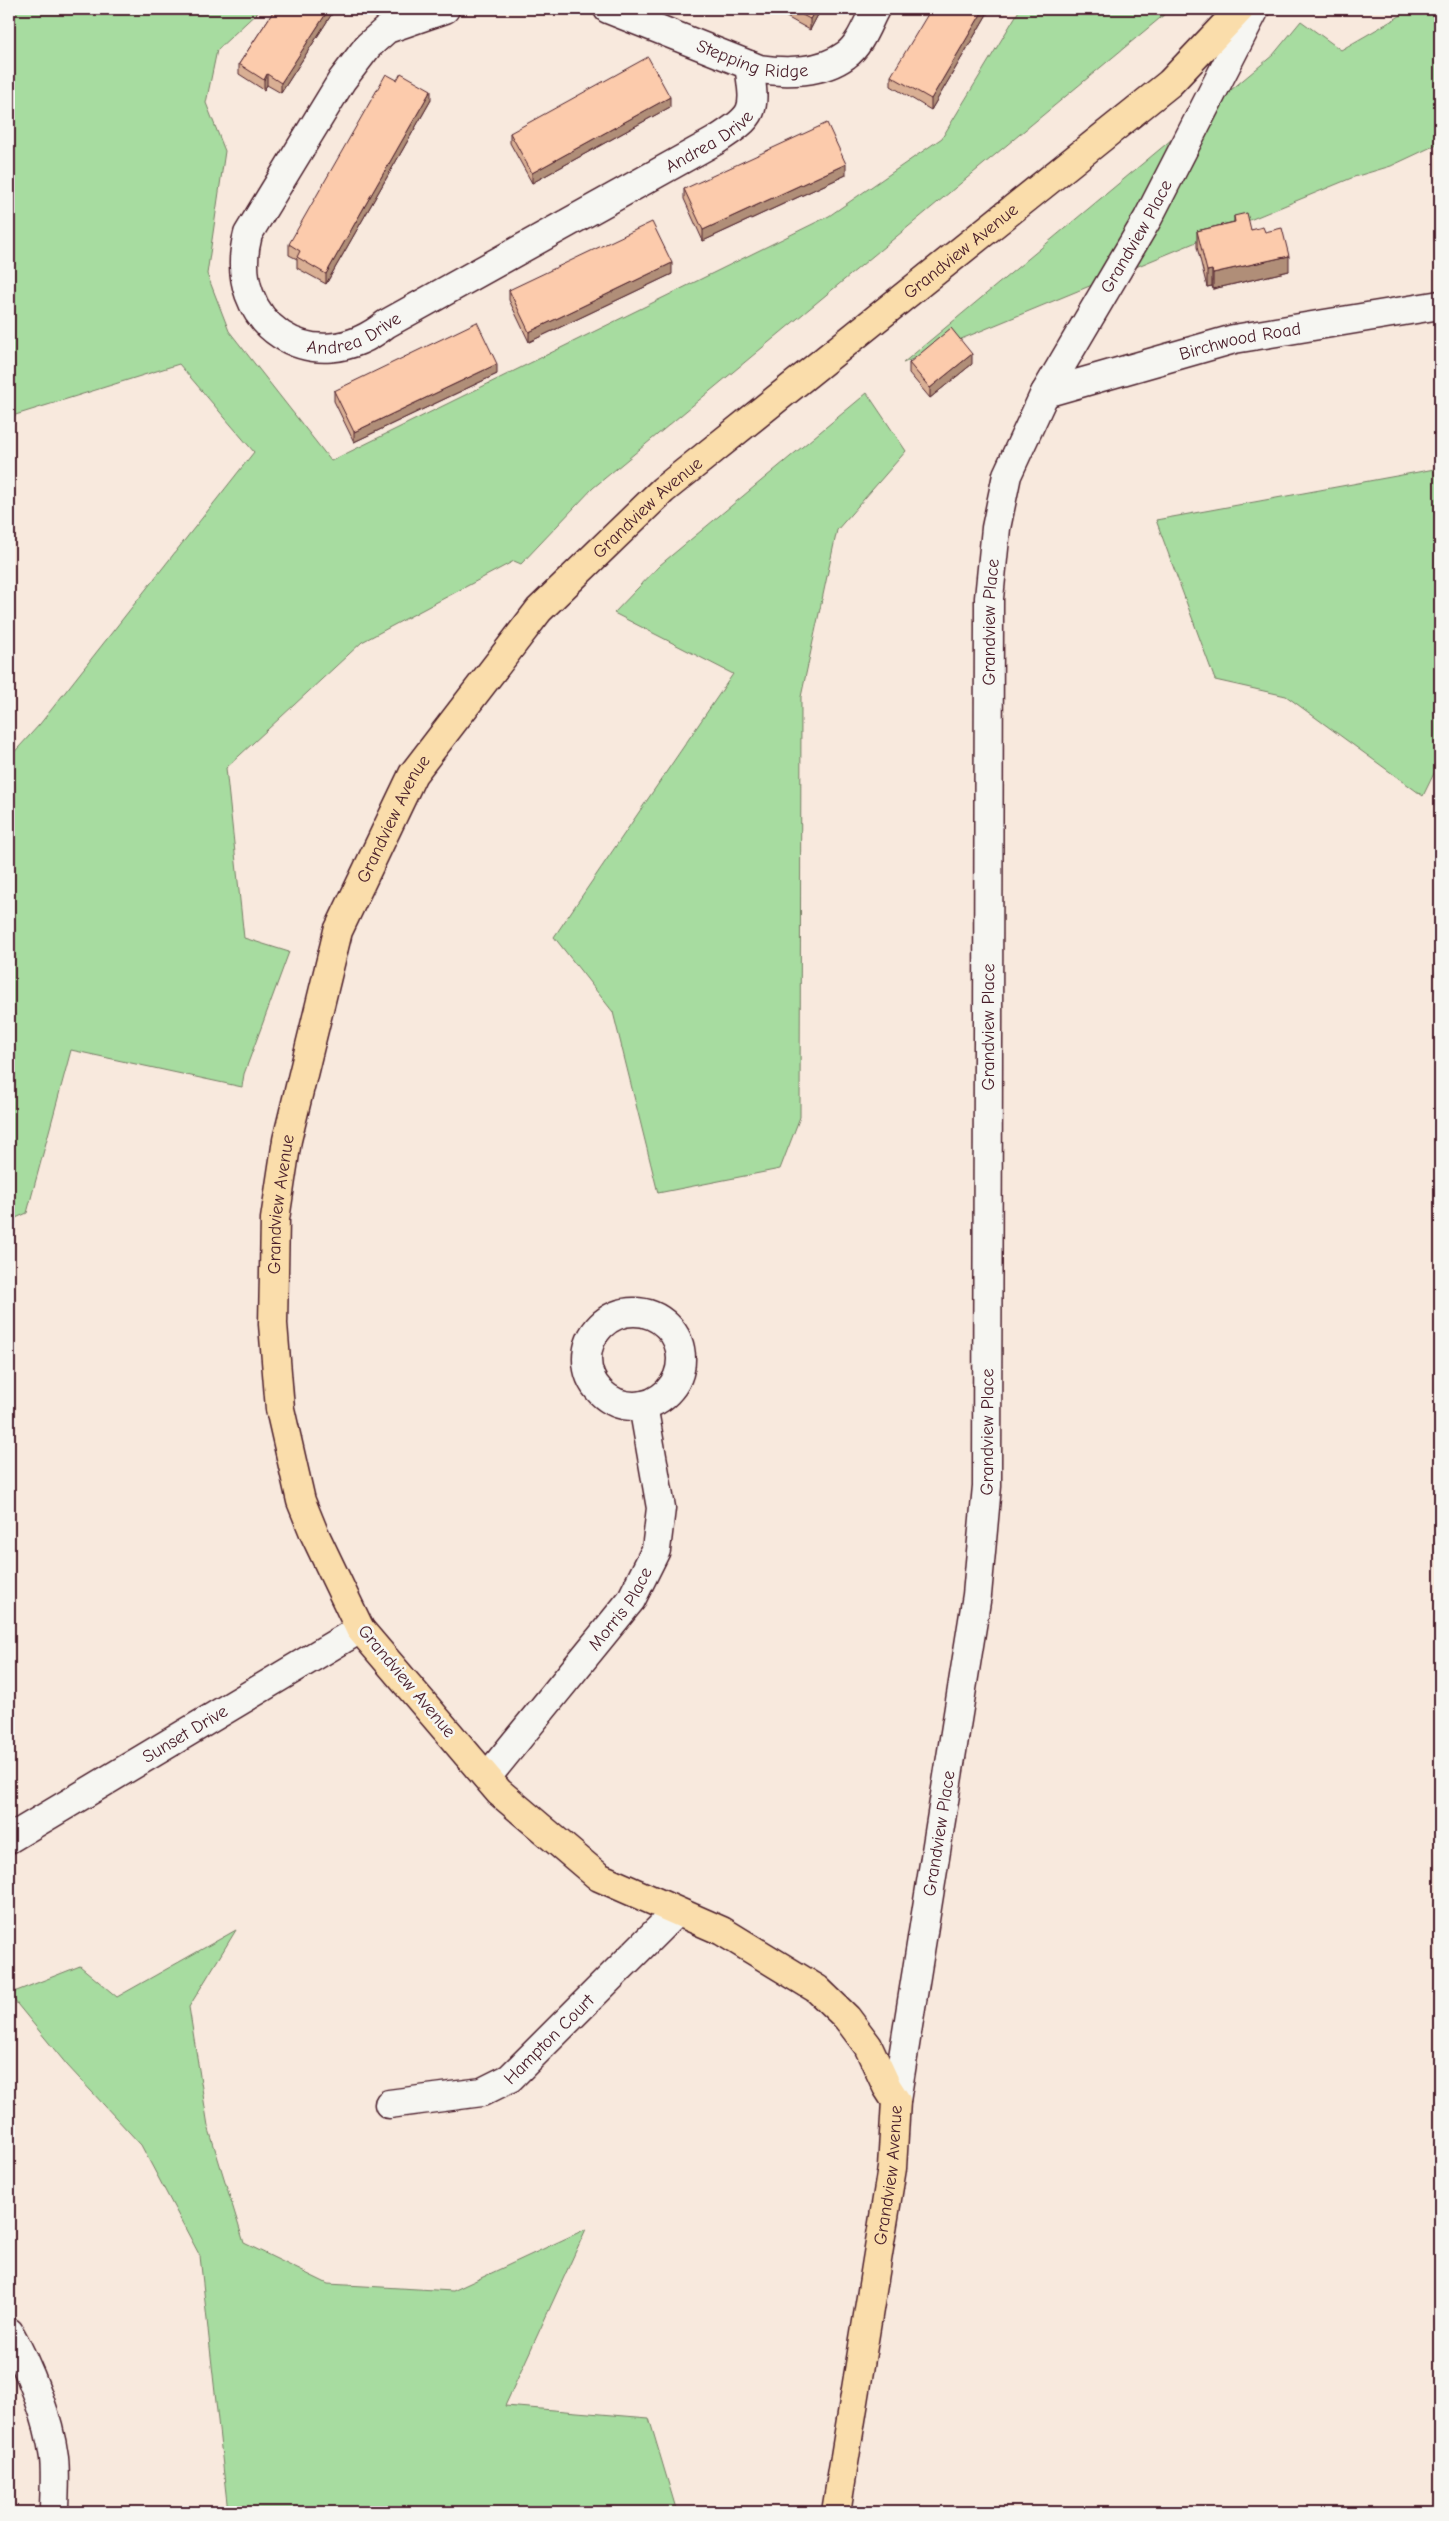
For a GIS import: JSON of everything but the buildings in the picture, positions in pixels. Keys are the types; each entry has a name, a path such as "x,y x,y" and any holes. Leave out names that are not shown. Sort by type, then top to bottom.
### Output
{"main road":[{"name":"Grandview Avenue","path":"836,2512 892,2168 896,2101 887,2087 868,2046 847,2018 817,1989 722,1931 599,1877 499,1792 360,1629 314,1533 301,1501 280,1409 273,1324 275,1219 287,1140 338,931 413,774 539,610 662,490 1170,83 1240,9"}],"street":[{"name":"Andrea Drive","path":"445,9 387,29 368,46 342,80 248,234 243,268 245,286 252,302 274,330 288,339 322,348 348,345 372,335 386,324 715,141 739,125 750,114 754,102 749,65"},
{"name":"Stepping Ridge","path":"608,9 749,65 784,73 829,63 846,55 860,38 875,9"},
{"name":"Grandview Place","path":"896,2101 976,1595 987,1486 989,598 996,528 1007,475 1045,393 1148,218 1255,9"},
{"name":"Birchwood Road","path":"1045,393 1234,339 1440,306"},
{"name":"Morris Place","path":"486,1777 632,1600 656,1550 661,1508 643,1405"},
{"name":"Sunset Drive","path":"9,1839 360,1629"},
{"name":"Hampton Court","path":"389,2104 482,2092 510,2078 676,1912"},
{"path":"9,2332 19,2350 42,2408 54,2458 54,2512"}],"green space":[{"path":"9,9 261,9 217,50 206,103 225,151 207,274 229,331 331,461 829,216 942,138 1020,9 1171,9 593,488 521,564 514,561 362,642 226,768 244,938 289,952 244,1074 242,1087 71,1050 27,1213 9,1221 9,758 40,724 254,452 179,364 9,417"},
{"path":"1412,9 1440,9 1440,143 1391,166 1354,177 903,363 1273,55 1301,21 1341,50"},
{"path":"867,393 906,451 837,530 801,697 800,1117 780,1169 658,1193 613,1012 554,937 733,674 614,613 660,565"},
{"path":"1440,468 1440,761 1423,796 1286,696 1215,680 1156,520"},
{"path":"236,1930 189,2007 208,2126 244,2243 328,2284 453,2291 586,2229 505,2406 649,2418 677,2512 228,2512 200,2256 141,2145 67,2065 9,1994 80,1966 117,1997"}]}
